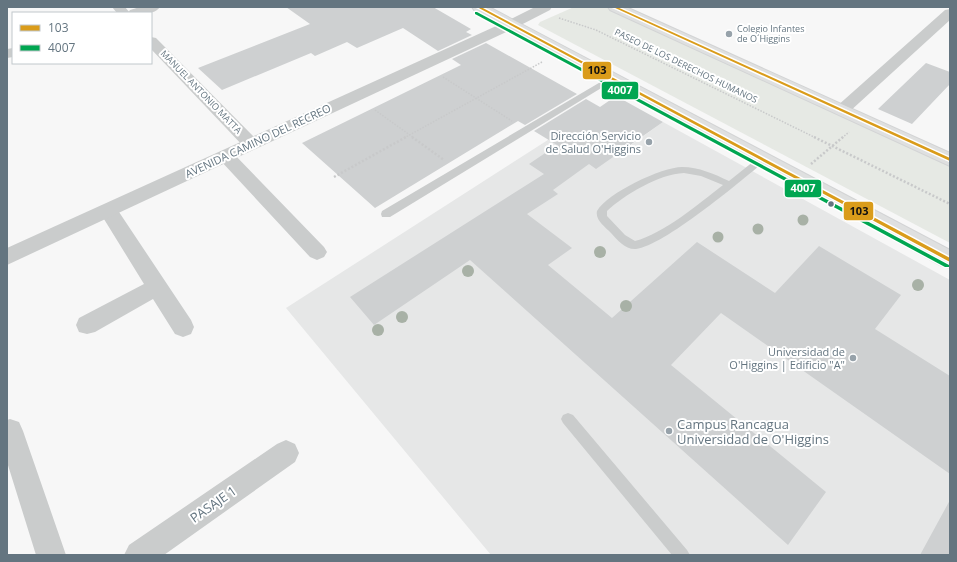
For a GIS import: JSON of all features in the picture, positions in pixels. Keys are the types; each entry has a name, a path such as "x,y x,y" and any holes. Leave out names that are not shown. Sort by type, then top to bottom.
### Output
{"main road":[{"path":"615,7 950,160"},
{"path":"485,8 510,25 950,260"}],"street":[{"path":"138,12 153,7"},
{"name":"AVENIDA CAMINO DEL RECREO","path":"7,258 510,25 544,7"},
{"path":"842,110 950,13"},
{"name":"MANUEL ANTONIO MATTA","path":"152,41 251,144"},
{"path":"226,156 317,252"},
{"path":"108,211 183,326"},
{"path":"87,325 157,287"},
{"path":"10,431 51,555"},
{"name":"PASAJE 1","path":"139,555 286,453"}],"lane":[{"path":"386,214 612,79"},
{"path":"730,185 707,175 688,170 676,170 654,177 625,193 603,209 601,214 602,217 626,242 636,245 642,244 675,225 730,185 762,159"},
{"path":"568,419 682,555"}],"path":[{"name":"PASEO DE LOS DERECHOS HUMANOS","path":"529,14 545,19 554,16 596,30 950,204"},
{"path":"334,177 561,52"},
{"path":"443,77 525,130"},
{"path":"375,110 458,170"},
{"path":"785,172 794,166 810,165 834,146 862,120"}],"shaded area":[{"path":"574,7 608,7 950,166 950,243 538,25 540,22"},
{"name":"Campus Rancagua Universidad de O'Higgins","path":"576,122 624,150 663,122 950,280 950,555 491,555 286,308"}],"building":[{"path":"286,7 433,7 471,29 466,32 472,35 438,51 403,28 357,48 347,42 315,56 311,53 222,90 198,68 310,24"},
{"path":"486,43 577,94 525,125 518,121 375,208 302,143 461,65 452,59"},
{"path":"926,63 950,72 950,84 912,124 878,109"},
{"path":"616,96 663,122 596,169 589,164 553,190 558,194 527,214 572,248 548,265 612,318 697,242 775,293 819,246 901,295 875,329 950,376 950,474 721,313 671,365 826,492 788,545 470,260 374,325 350,297 544,174 529,164 557,145 534,131 586,99 600,107"},
{"path":"950,500 950,555 920,555"}],"transit line":[{"name":"103","path":"479,7 950,260"},
{"name":"103","path":"615,7 950,160"},
{"name":"4007","path":"476,13 947,266"}],"place":[{"name":"Colegio Infantes de O´Higgins","path":"729,34"},
{"name":"Dirección Servicio de Salud O'Higgins","path":"649,142"},
{"name":"Universidad de O'Higgins | Edificio \"A\"","path":"853,358"},
{"name":"Campus Rancagua Universidad de O'Higgins","path":"669,431"}]}
